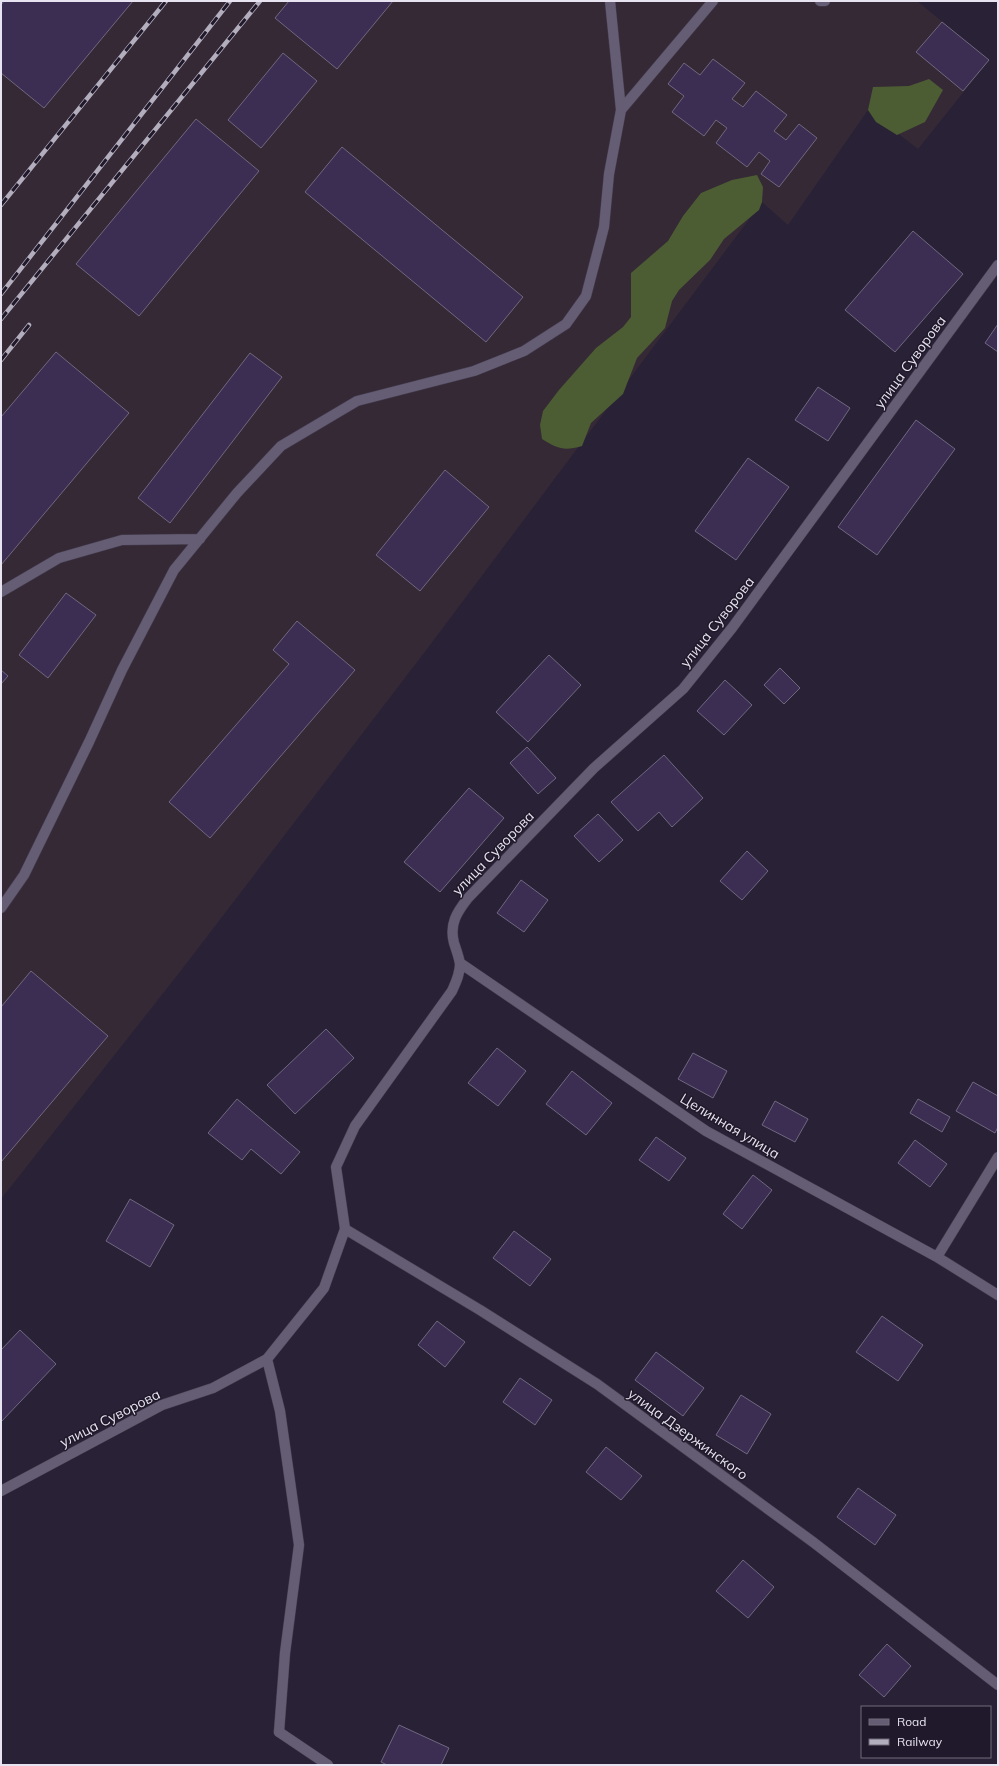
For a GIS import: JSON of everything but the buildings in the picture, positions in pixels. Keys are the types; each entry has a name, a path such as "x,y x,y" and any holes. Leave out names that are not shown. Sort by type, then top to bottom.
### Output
{"street":[{"path":"1,908 24,875 89,742 122,670 174,570 236,493 281,446 357,401 474,371 524,351 566,324 586,296 604,227 609,174 621,110 610,1"},
{"path":"621,110 713,1"},
{"path":"820,1 825,1"},
{"name":"улица Суворова","path":"1,1491 162,1405 213,1388 267,1358 324,1288 345,1229 336,1167 355,1126 452,991 459,975 460,963 453,939 453,921 457,911 594,768 683,689 732,628 998,265"},
{"path":"1,592 59,558 122,540 200,539"},
{"name":"Целинная улица","path":"460,963 706,1131 937,1257 998,1295"},
{"path":"937,1257 998,1157"},
{"name":"улица Дзержинского","path":"345,1229 480,1310 597,1384 813,1542 998,1685"},
{"path":"267,1358 280,1411 299,1545 285,1653 280,1732 328,1765"}],"shaded area":[{"path":"1,1 917,1 989,60 918,149 868,110 788,225 762,202 427,649 179,973 1,1199"}],"green space":[{"path":"929,79 943,90 925,122 897,135 876,122 868,110 873,87 909,86"},
{"path":"757,175 763,187 762,202 759,210 724,239 710,260 679,290 672,301 665,328 637,358 623,394 591,423 582,446 566,449 552,445 542,439 540,425 543,411 559,390 596,348 623,327 631,317 631,273 668,241 683,216 701,193 732,180"}],"railway":[{"path":"1,205 166,1"},
{"path":"1,294 230,1"},
{"path":"1,319 260,1"},
{"path":"1,360 29,325"}]}
